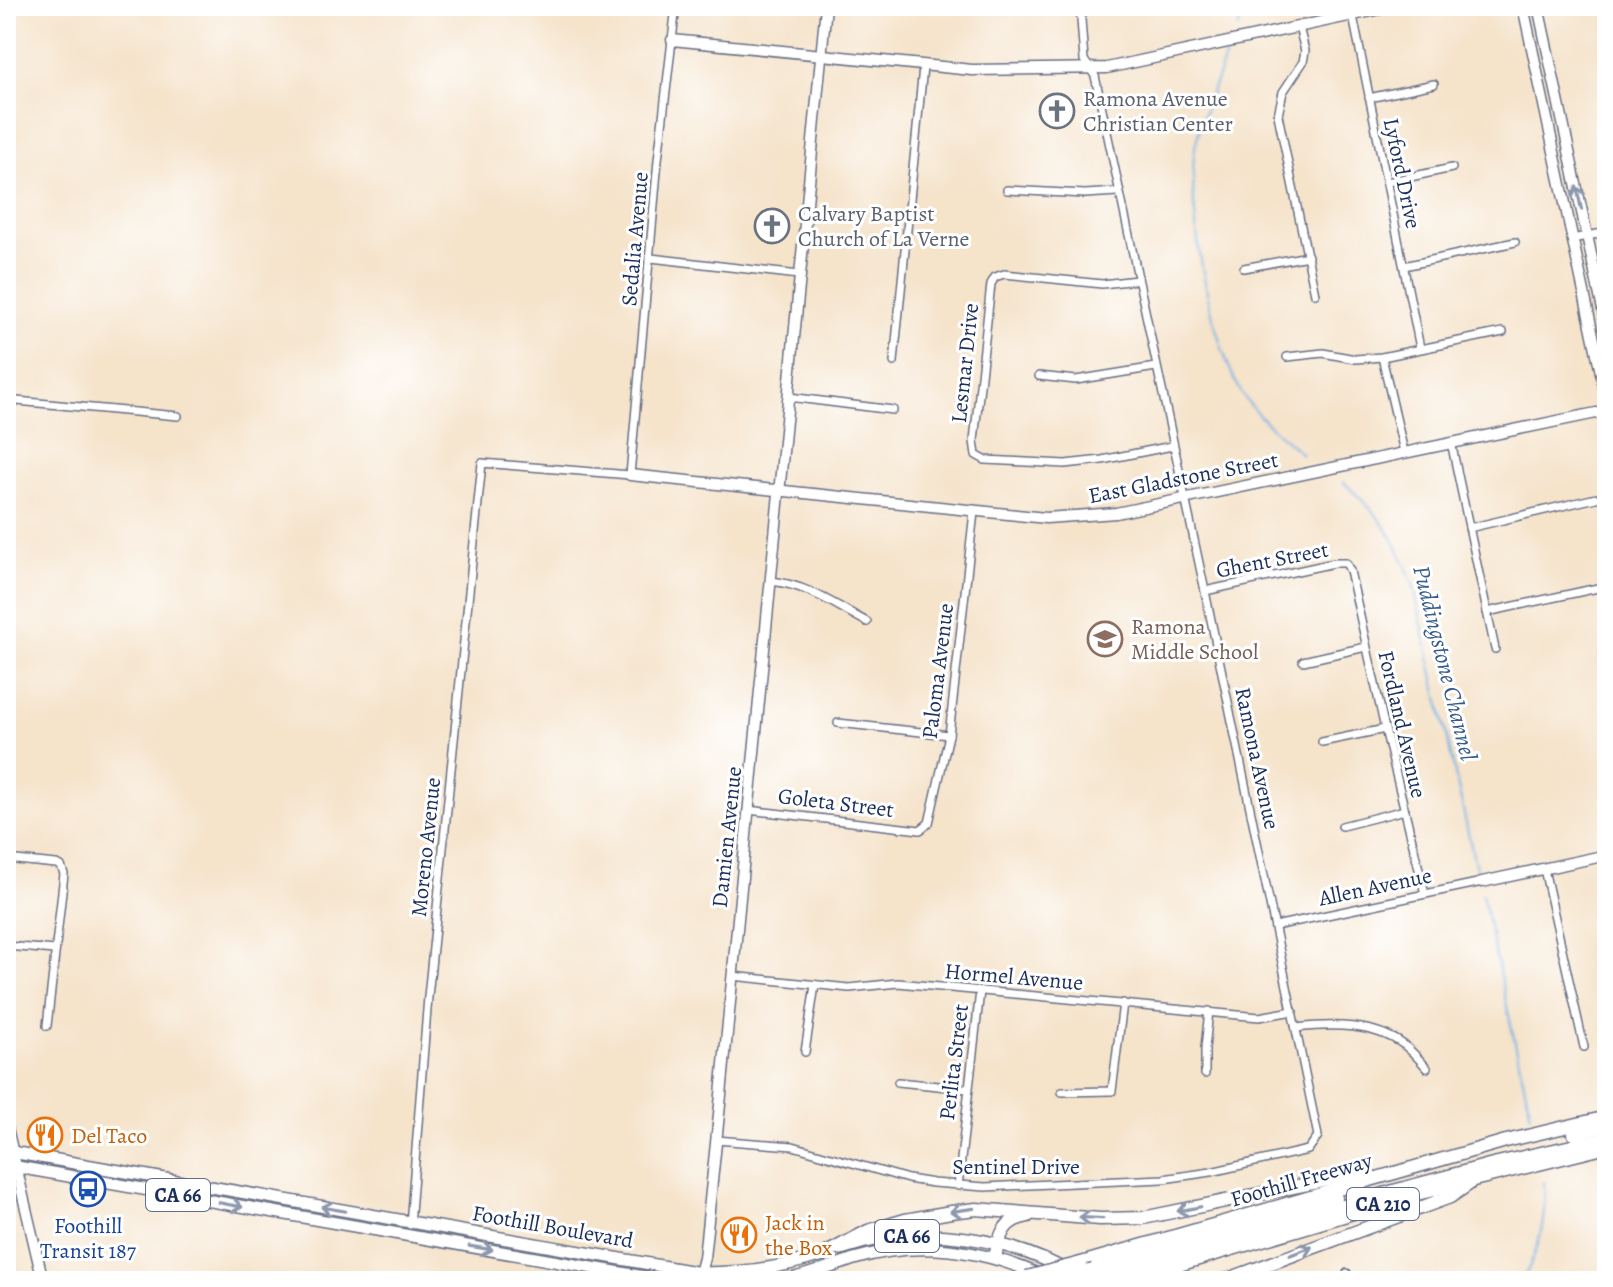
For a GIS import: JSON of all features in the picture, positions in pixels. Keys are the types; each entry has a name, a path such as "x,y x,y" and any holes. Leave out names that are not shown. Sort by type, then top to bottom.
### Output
{"highway":[{"name":"Foothill Freeway","path":"1007,1281 1081,1263 1375,1178 1563,1132 1607,1117"},
{"path":"1099,1278 1418,1173 1563,1132 1607,1126"},
{"path":"1050,1281 1099,1278 1397,1190 1493,1164 1581,1148 1607,1138"},
{"name":"CA 210","path":"1099,1278 1183,1265 1581,1148 1607,1147"},
{"path":"1223,1281 1450,1197 1478,1177"},
{"path":"819,1257 868,1231 905,1220 976,1209 1100,1219 1143,1218 1332,1179 1375,1178"},
{"path":"995,1257 1006,1224 1022,1216 1039,1215"},
{"path":"1151,1281 1183,1265"}],"main road":[{"name":"Damien Avenue","path":"700,1277 716,1140 826,6"},
{"path":"672,40 923,67 1000,71 1107,68 1299,27 1352,10 1395,6"},
{"path":"1523,6 1607,402"},
{"path":"1538,6 1607,329"},
{"name":"East Gladstone Street","path":"630,475 974,512 1073,518 1116,513 1602,413 1607,402"},
{"path":"1482,882 1607,855"},
{"path":"6,1124 11,1166 43,1281"},
{"name":"Foothill Boulevard","path":"9,1151 700,1277 770,1269 850,1246 899,1236 952,1236 998,1243 1099,1278"},
{"name":"Foothill Boulevard","path":"11,1166 667,1281"},
{"name":"CA 66","path":"783,1281 855,1259 903,1250 951,1250 995,1257 1050,1281"}],"street":[{"name":"Sedalia Avenue","path":"630,475 658,160 676,6"},
{"name":"Ramona Avenue","path":"1080,6 1084,60 1095,76 1205,591 1317,1129 1315,1143"},
{"name":"Lyford Drive","path":"1352,10 1420,348"},
{"path":"1299,27 1305,51 1303,62 1283,92 1278,115 1315,294"},
{"path":"894,362 923,67"},
{"path":"1369,98 1434,84"},
{"path":"1387,182 1452,168"},
{"path":"1007,190 1085,194 1118,192"},
{"path":"1572,239 1607,232"},
{"path":"1404,266 1515,242"},
{"path":"1244,268 1308,256"},
{"path":"651,258 799,275"},
{"name":"Lesmar Drive","path":"1137,280 1102,284 1004,274 995,277 991,284 974,441 976,455 985,460 1065,464 1172,446"},
{"path":"1287,357 1323,353 1355,359 1382,357 1503,332"},
{"path":"1382,357 1404,452"},
{"path":"1039,376 1076,380 1156,367"},
{"path":"789,397 893,410"},
{"path":"6,400 178,416"},
{"path":"1451,442 1495,649"},
{"name":"Moreno Avenue","path":"408,1236 428,997 482,463 630,475"},
{"path":"1469,528 1596,498"},
{"name":"Paloma Avenue","path":"920,830 929,823 949,735 974,512"},
{"name":"Ghent Street","path":"1205,591 1346,563"},
{"name":"Fordland Avenue","path":"1346,563 1425,894"},
{"path":"771,581 793,583 809,589 867,622"},
{"path":"1487,612 1607,586"},
{"path":"1303,661 1366,647"},
{"path":"838,723 949,735"},
{"path":"1322,742 1385,729"},
{"name":"Goleta Street","path":"748,810 920,830"},
{"path":"1342,826 1405,810"},
{"path":"6,859 61,866 64,874 47,1026"},
{"path":"1544,869 1584,1047"},
{"name":"Allen Avenue","path":"1275,926 1482,882"},
{"path":"6,946 55,950"},
{"name":"Hormel Avenue","path":"732,976 849,988 898,983 1259,1017 1293,1011"},
{"path":"805,1052 815,985"},
{"name":"Perlita Street","path":"958,1186 980,991"},
{"path":"1062,1092 1112,1091 1123,1003"},
{"path":"1205,1074 1209,1011"},
{"path":"1296,1028 1329,1024 1379,1034 1403,1044 1427,1068"},
{"path":"898,1082 968,1089"},
{"name":"Sentinel Drive","path":"716,1140 793,1146 908,1179 958,1186 1163,1179 1211,1172 1308,1150 1315,1143"}],"waterway":[{"name":"Puddingstone Channel","path":"1238,28 1247,6"},
{"name":"Puddingstone Channel","path":"1226,55 1203,117 1194,155 1195,211 1204,280 1222,347 1245,398 1302,454"},
{"name":"Puddingstone Channel","path":"1343,482 1386,528 1413,584 1477,873"},
{"name":"Puddingstone Channel","path":"1482,894 1531,1115"},
{"name":"Puddingstone Channel","path":"1522,1281 1541,1233 1544,1182"}],"place":[{"name":"Ramona Avenue Christian Center","path":"1057,111"},
{"name":"Calvary Baptist Church of La Verne","path":"772,226"},
{"name":"Ramona Middle School","path":"1105,639"},
{"name":"Del Taco","path":"45,1135"},
{"name":"Foothill Transit 187","path":"88,1189"},
{"name":"Jack in the Box","path":"739,1235"}]}
